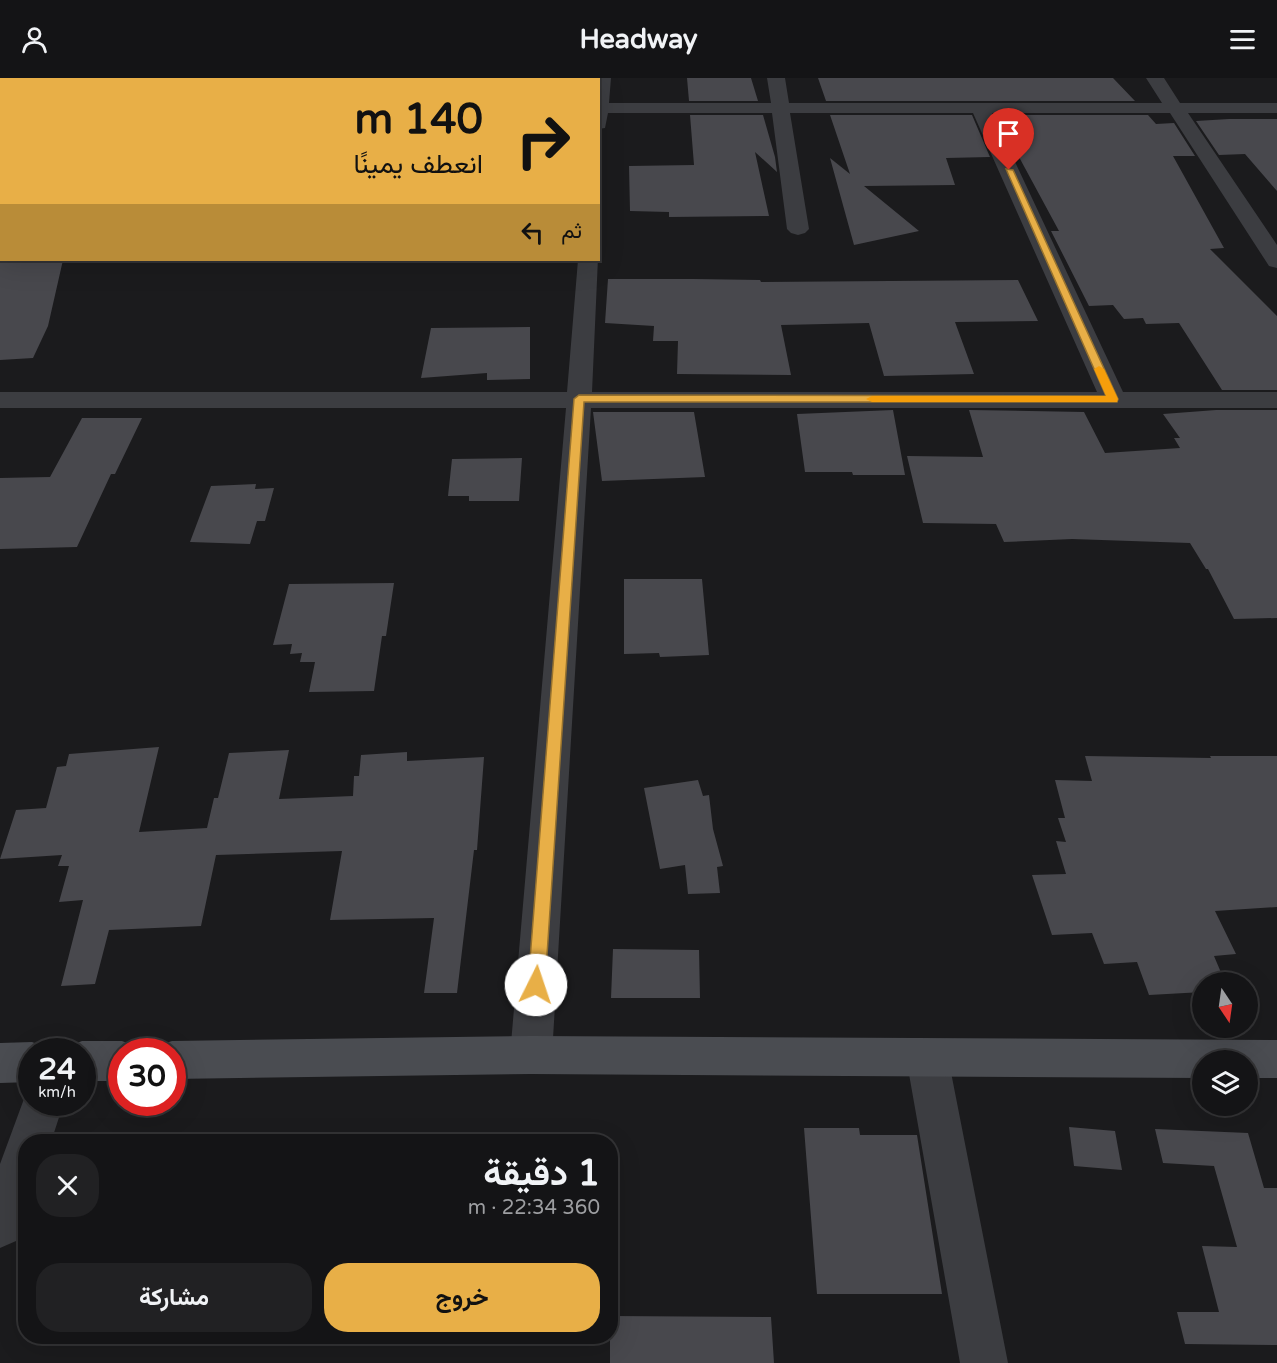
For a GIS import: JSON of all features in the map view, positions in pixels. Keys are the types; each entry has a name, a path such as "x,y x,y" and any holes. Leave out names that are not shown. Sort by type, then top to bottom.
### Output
{"street":[{"path":"600,101 602,78"},
{"path":"776,78 798,229"},
{"path":"1155,78 1277,261"},
{"path":"600,113 779,108 1277,108"},
{"path":"980,108 1113,399"},
{"path":"531,1055 589,261"},
{"path":"0,400 1277,400"},
{"path":"186,1060 531,1055 1277,1059"},
{"path":"927,1057 984,1363"},
{"path":"0,1063 18,1062"},
{"path":"32,1134 38,1116"},
{"path":"0,1225 18,1175"}],"building":[{"path":"687,78 751,78 758,101 689,101"},
{"path":"818,78 1113,78 1135,101 826,101"},
{"path":"690,115 763,115 777,172 755,152 769,216 669,217 669,212 630,211 629,166 694,165"},
{"path":"830,115 972,115 990,157 946,158 955,185 864,186 919,231 854,245 830,158 850,174"},
{"path":"996,115 1148,115 1156,124 1174,123 1195,156 1173,156 1224,248 1210,249 1277,316 1277,390 1222,390 1179,323 1146,324 1143,318 1124,319 1113,305 1089,306 1051,231 1059,231 1019,157 1015,157"},
{"path":"1277,119 1277,191 1245,154 1219,155 1196,121"},
{"path":"0,261 63,261 48,326 33,358 0,360"},
{"path":"608,279 760,280 761,282 1018,280 1038,321 955,322 974,374 884,376 869,323 781,325 791,375 677,374 678,341 653,341 654,326 605,323"},
{"path":"530,327 530,379 487,380 487,373 421,378 431,328"},
{"path":"893,410 905,475 805,472 797,414"},
{"path":"969,410 1084,412 1105,453 1180,448 1174,438 1180,438 1163,414 1216,410 1277,410 1277,618 1234,619 1208,569 1190,543 1072,539 1004,542 996,524 923,523 907,456 983,457"},
{"path":"593,412 694,412 705,477 602,481"},
{"path":"82,418 142,418 115,474 111,474 77,547 0,549 0,478 50,477"},
{"path":"522,458 519,501 469,501 469,496 448,496 452,459"},
{"path":"256,484 255,489 274,488 265,521 257,521 250,544 190,542 211,486"},
{"path":"624,579 702,579 709,655 660,657 659,653 624,654"},
{"path":"394,583 386,636 382,636 374,691 309,692 315,662 300,662 302,653 290,654 292,644 273,645 289,584"},
{"path":"159,747 139,832 207,828 214,798 218,798 229,753 289,750 279,799 353,796 354,776 359,776 361,755 407,752 407,761 484,757 477,850 474,850 457,993 424,993 434,918 330,920 342,851 216,855 201,926 109,930 95,984 61,986 83,900 59,902 69,866 58,866 62,855 0,859 16,810 46,808 57,767 66,766 69,754"},
{"path":"1085,756 1211,758 1210,756 1277,756 1277,907 1215,911 1236,954 1214,956 1221,972 1192,972 1192,993 1149,995 1137,962 1104,964 1092,933 1052,935 1032,875 1066,874 1056,841 1066,842 1058,818 1065,818 1055,780 1092,781"},
{"path":"698,780 703,796 709,795 713,829 723,866 717,867 720,893 688,894 685,865 660,869 644,788"},
{"path":"613,949 699,950 700,998 611,998"},
{"path":"1069,1127 1115,1131 1122,1170 1074,1166"},
{"path":"804,1128 859,1128 860,1135 917,1135 942,1294 817,1294"},
{"path":"1155,1129 1248,1133 1264,1188 1277,1188 1277,1345 1185,1344 1177,1312 1219,1312 1202,1246 1237,1247 1214,1166 1163,1163"},
{"path":"618,1316 771,1317 774,1363 610,1363 610,1344 618,1344"}],"slow traffic":[{"path":"872,399 1113,399 1099,369"}],"route":[{"path":"536,985 579,399 1113,399 1009,170"}]}
